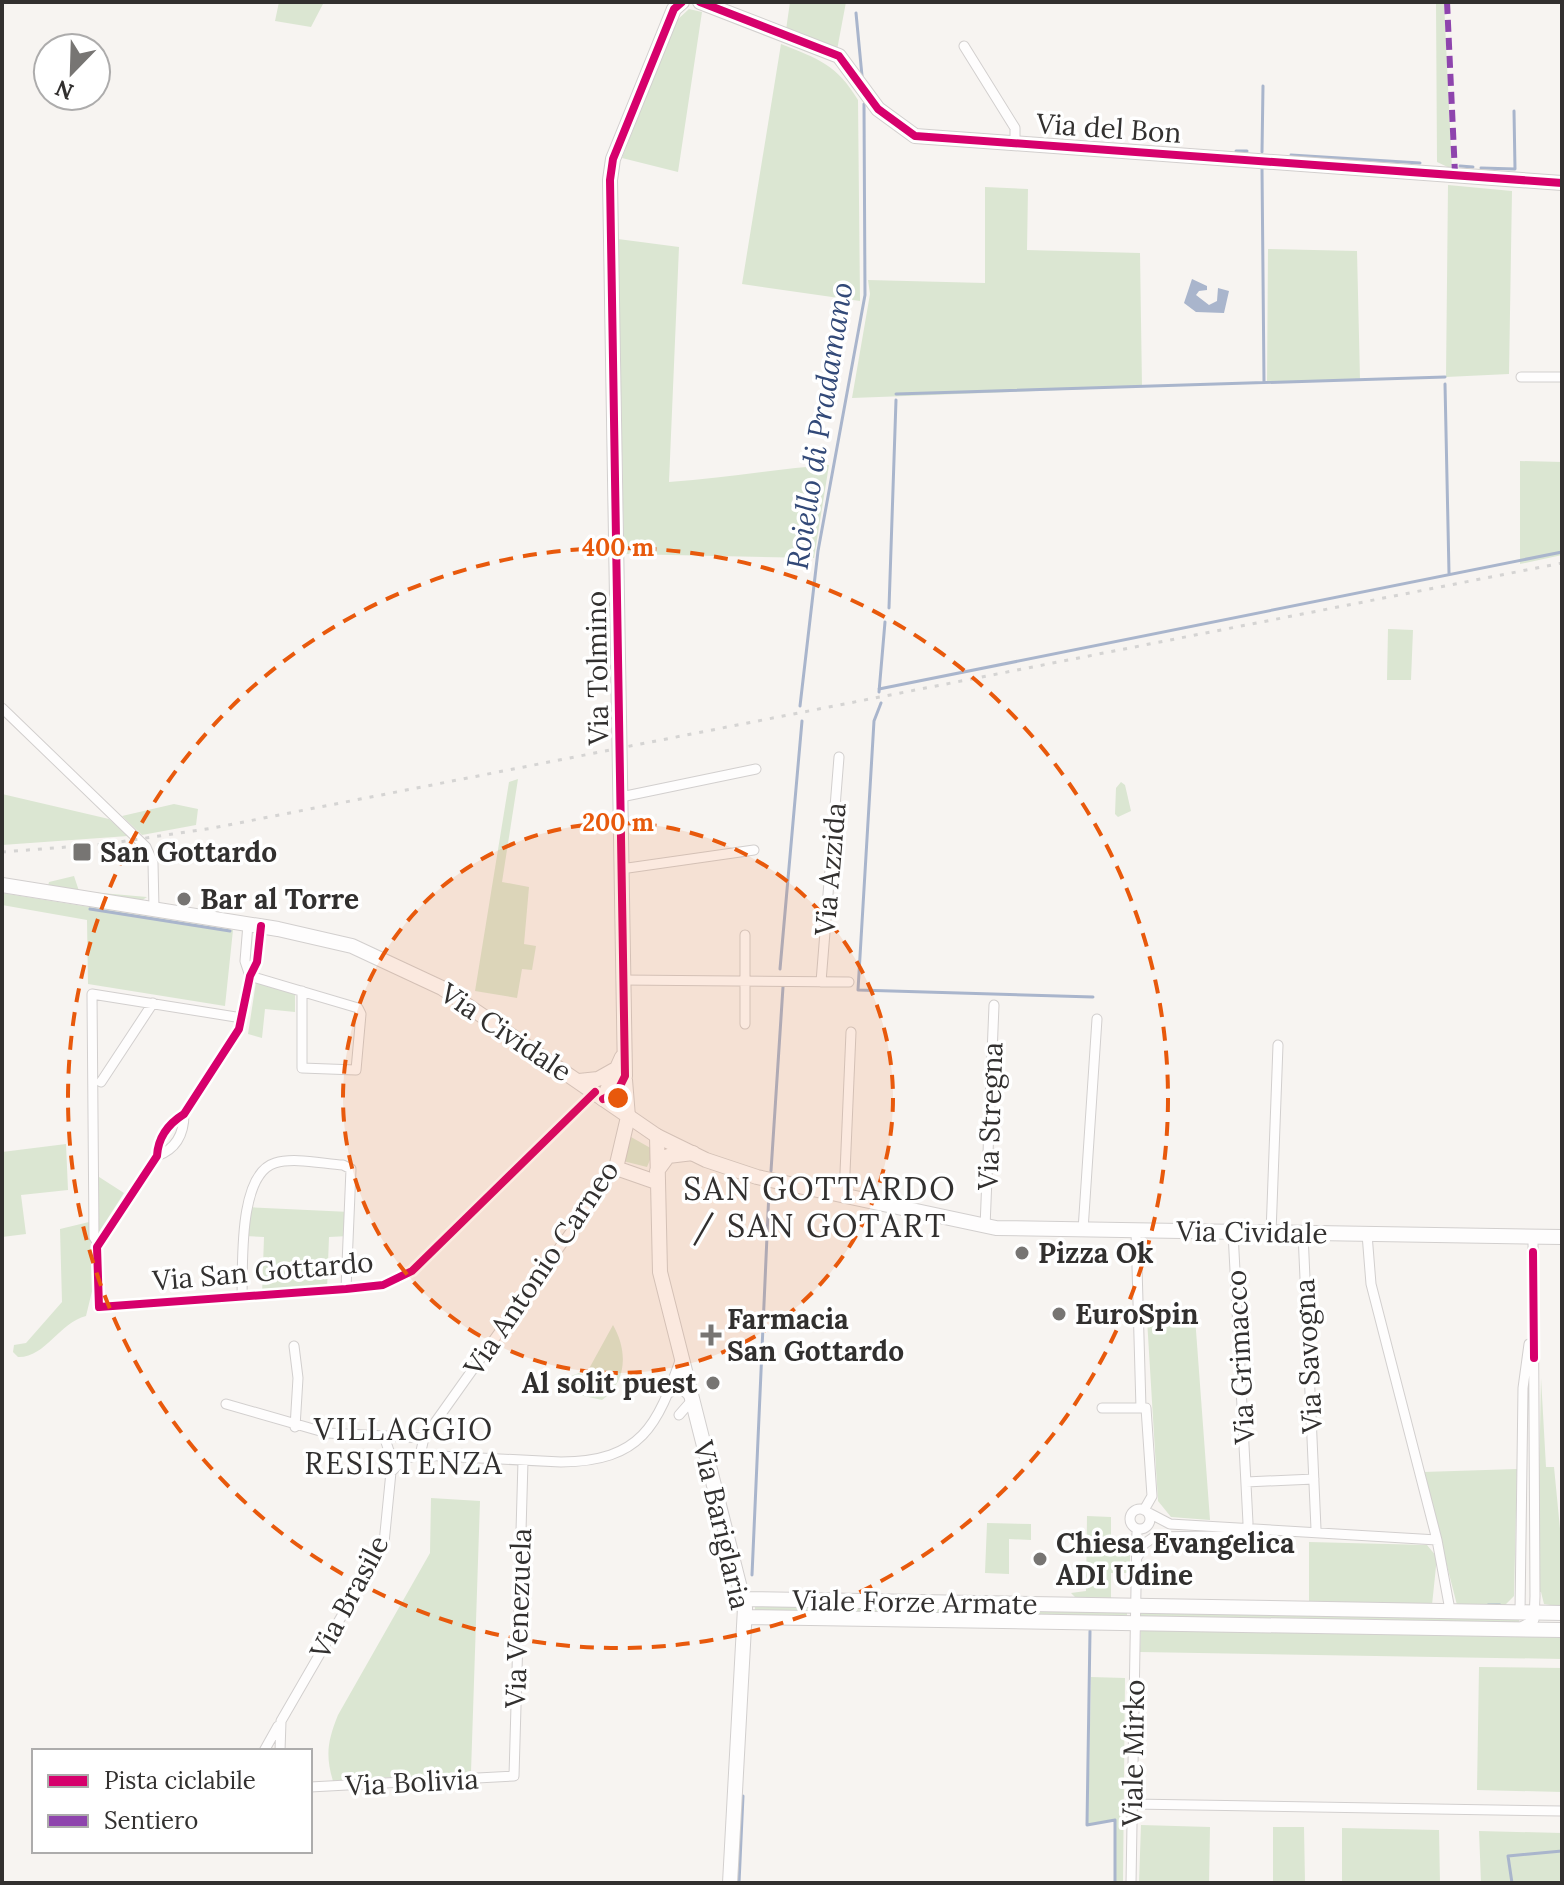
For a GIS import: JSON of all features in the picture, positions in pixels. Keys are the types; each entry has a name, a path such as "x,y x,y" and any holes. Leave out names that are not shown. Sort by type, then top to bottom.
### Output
{"street":[{"name":"Via Tolmino","path":"628,1117 622,1065 621,797 610,180 613,159 674,9 682,2"},
{"name":"Via del Bon","path":"700,2 839,56 878,109 908,133 940,139 1562,183"},
{"name":"Via del Bon","path":"964,46 1015,128 1015,144"},
{"path":"1521,377 1562,377"},
{"path":"2,708 146,847 153,863 154,909"},
{"name":"Via Azzida","path":"821,982 839,757"},
{"path":"621,797 756,769"},
{"path":"621,869 754,850"},
{"name":"Via Cividale","path":"2,885 255,925 343,943 409,970 458,998 657,1136 741,1173 985,1227 1562,1237"},
{"path":"242,1018 92,994 94,1237 99,1245 157,1156 170,1151 184,1129 184,1114 236,1034 242,1018 250,976 245,961 255,925"},
{"path":"745,935 745,1024"},
{"path":"250,976 302,991 359,1010 356,1070 301,1067 302,991"},
{"path":"622,980 849,982"},
{"path":"101,1082 153,1003"},
{"name":"Via Stregna","path":"985,1227 994,1005"},
{"path":"1083,1230 1097,1019"},
{"path":"844,1196 851,1032"},
{"path":"1271,1233 1278,1045"},
{"name":"Via Tolmino","path":"599,1095 622,1065"},
{"path":"579,1081 598,1079 622,1065"},
{"name":"Via San Gottardo","path":"99,1245 99,1307 383,1285 412,1271 599,1095"},
{"name":"Via Antonio Carneo","path":"420,1455 424,1438 616,1168 628,1117"},
{"name":"Via Bariglaria","path":"657,1136 659,1265 745,1617 730,1883"},
{"path":"616,1168 656,1177 668,1156 693,1153"},
{"path":"242,1296 246,1200 267,1167 279,1162 343,1165 351,1169 346,1289"},
{"name":"Via Cividale","path":"1136,1231 1141,1408 1146,1408 1152,1496 1146,1511"},
{"name":"Via Grimacco","path":"1233,1232 1248,1523"},
{"name":"Via Savogna","path":"1303,1233 1316,1532"},
{"name":"Via Cividale","path":"1367,1234 1371,1284 1411,1432 1450,1610"},
{"path":"1527,1612 1533,1237"},
{"path":"1527,1612 1523,1388 1531,1329"},
{"path":"294,1346 298,1378 295,1427"},
{"path":"394,1466 408,1457 420,1455 583,1462 601,1458 632,1444 659,1416 682,1358"},
{"path":"669,1394 679,1387 693,1399 679,1415"},
{"path":"226,1404 295,1427 327,1433 424,1438"},
{"path":"1102,1408 1141,1408"},
{"path":"659,1416 679,1415 699,1424"},
{"name":"Via Brasile","path":"265,1749 384,1543 388,1479 394,1466 384,1436"},
{"name":"Via Venezuela","path":"514,1776 523,1461"},
{"name":"Via Grimacco","path":"1246,1482 1314,1479"},
{"path":"1137,1529 1130,1523 1130,1514 1135,1510 1146,1511 1170,1524 1437,1540"},
{"path":"1137,1529 1149,1523 1146,1511"},
{"path":"1135,1623 1137,1529"},
{"path":"1136,1561 1144,1544 1154,1537 1316,1532"},
{"name":"Viale Forze Armate","path":"743,1599 1562,1613"},
{"name":"Viale Forze Armate","path":"1489,1628 1529,1625 1527,1612"},
{"name":"Viale Forze Armate","path":"745,1617 1562,1630"},
{"name":"Viale Mirko","path":"1131,1883 1135,1623"},
{"name":"Via Brasile","path":"280,1749 281,1721"},
{"name":"Via Bolivia","path":"312,1786 514,1776"},
{"path":"1132,1804 1562,1811"}],"green space":[{"path":"279,2 324,2 311,27 275,21"},
{"path":"790,2 846,2 837,50 786,30"},
{"path":"1436,2 1444,2 1452,169 1437,162"},
{"path":"689,9 702,12 678,172 622,158 676,21"},
{"path":"781,44 826,64 858,100 860,301 742,284"},
{"path":"1448,185 1512,191 1509,374 1446,377"},
{"path":"985,187 1028,189 1027,250 1140,253 1142,387 852,398 870,294 868,280 985,283"},
{"path":"618,239 679,247 669,482 829,465 814,558 624,554"},
{"path":"1268,249 1357,251 1360,379 1267,383"},
{"path":"1520,461 1562,462 1562,555 1520,564"},
{"path":"1388,629 1413,630 1411,680 1387,680"},
{"path":"518,779 502,882 529,887 524,944 536,946 532,970 522,969 517,998 475,991 509,782"},
{"path":"1121,782 1125,785 1131,811 1118,817 1115,814 1116,788"},
{"path":"2,794 109,819 128,836 2,845"},
{"path":"174,804 198,809 196,825 142,835 122,816"},
{"path":"74,876 79,891 48,886 49,882"},
{"path":"79,891 147,897 141,901"},
{"path":"2,893 233,930 225,1006 88,984 87,920 2,905"},
{"path":"256,982 295,994 295,1012 265,1009 262,1038 248,1034"},
{"path":"631,1137 654,1150 647,1167 623,1161"},
{"path":"66,1144 68,1190 21,1195 26,1234 2,1237 2,1152"},
{"path":"96,1175 124,1193 97,1235"},
{"path":"245,1207 350,1212 349,1236 329,1237 327,1290 262,1295 264,1237 244,1236"},
{"path":"89,1222 94,1283 86,1316 76,1320 36,1352 18,1357 13,1352 14,1345 26,1343 62,1302 60,1229"},
{"path":"1195,1317 1210,1520 1171,1517 1158,1501 1147,1319"},
{"path":"613,1325 623,1355 616,1384 602,1400 570,1393 571,1376 579,1373 585,1376"},
{"path":"1541,1378 1546,1467 1554,1467 1562,1549 1562,1607 1544,1604 1541,1592 1537,1592"},
{"path":"1517,1469 1514,1596 1504,1606 1457,1605 1423,1472"},
{"path":"431,1498 480,1501 471,1772 333,1781 328,1755 338,1715 430,1553"},
{"path":"1087,1516 1111,1517 1111,1539 1130,1540 1130,1573 1111,1573 1111,1600 1077,1599 1071,1593 1086,1591"},
{"path":"987,1523 1031,1524 1031,1540 1009,1539 1009,1574 985,1573"},
{"path":"1309,1542 1427,1545 1437,1557 1432,1605 1309,1603"},
{"path":"755,1604 1127,1611 1127,1619 755,1612"},
{"path":"1140,1612 1519,1617 1519,1623 1140,1618"},
{"path":"1141,1628 1562,1636 1562,1659 1140,1652"},
{"path":"1479,1667 1562,1668 1562,1792 1477,1790"},
{"path":"1091,1677 1125,1678 1123,1883 1115,1883 1116,1819 1088,1824"},
{"path":"1141,1825 1210,1827 1209,1883 1139,1883"},
{"path":"1273,1827 1304,1827 1305,1883 1273,1883"},
{"path":"1342,1828 1439,1830 1440,1883 1342,1883"},
{"path":"1479,1831 1562,1833 1562,1883 1481,1883"}],"water":[{"path":"1192,279 1207,286 1207,290 1199,291 1196,295 1209,305 1217,301 1218,288 1229,291 1224,313 1196,312 1184,303"}],"waterway":[{"name":"Roiello di Pradamano","path":"856,13 862,76"},
{"path":"1262,152 1263,86"},
{"name":"Roiello di Pradamano","path":"800,706 818,551 865,295 864,104"},
{"path":"1481,168 1515,169 1514,111"},
{"path":"1236,151 1247,151"},
{"path":"1291,155 1420,163"},
{"path":"1460,166 1473,167"},
{"path":"1262,168 1264,381"},
{"path":"896,394 1445,377"},
{"path":"1445,384 1449,573"},
{"path":"889,608 896,400"},
{"path":"879,689 1562,552"},
{"path":"879,692 885,622"},
{"path":"881,703 874,721 858,990 1093,997"},
{"name":"Roiello di Pradamano","path":"780,969 802,721"},
{"path":"90,909 230,931"},
{"name":"Roiello di Pradamano","path":"771,1171 783,987"},
{"name":"Roiello di Pradamano","path":"752,1575 769,1191"},
{"path":"1488,1605 1500,1605"},
{"path":"1090,1631 1087,1825 1115,1820 1115,1883"},
{"name":"Roiello di Pradamano","path":"739,1883 743,1796"},
{"path":"1512,1883 1508,1856 1562,1851"}],"railway":[{"path":"2,852 106,844 213,828 1562,563"}],"marked path":[{"path":"1447,2 1455,174"}],"cycle path":[{"path":"603,1099 617,1092 625,1076 610,180 613,159 674,9 682,2"},
{"path":"700,2 839,56 878,109 915,136 1562,183"},
{"path":"261,926 257,962 250,976 239,1029 184,1114 165,1132 157,1156 97,1247 99,1307 383,1285 412,1271 595,1092"},
{"path":"1533,1252 1534,1358"}],"place":[{"name":"San Gottardo","path":"82,852"},
{"name":"Bar al Torre","path":"184,899"},
{"name":"Pizza Ok","path":"1022,1253"},
{"name":"EuroSpin","path":"1059,1314"},
{"name":"Farmacia San Gottardo","path":"711,1335"},
{"name":"Al solit puest","path":"713,1383"},
{"name":"Chiesa Evangelica ADI Udine","path":"1040,1559"}],"district":[{"name":"SAN GOTTARDO / SAN GOTART","path":"820,1208"},
{"name":"VILLAGGIO RESISTENZA","path":"404,1447"}]}
